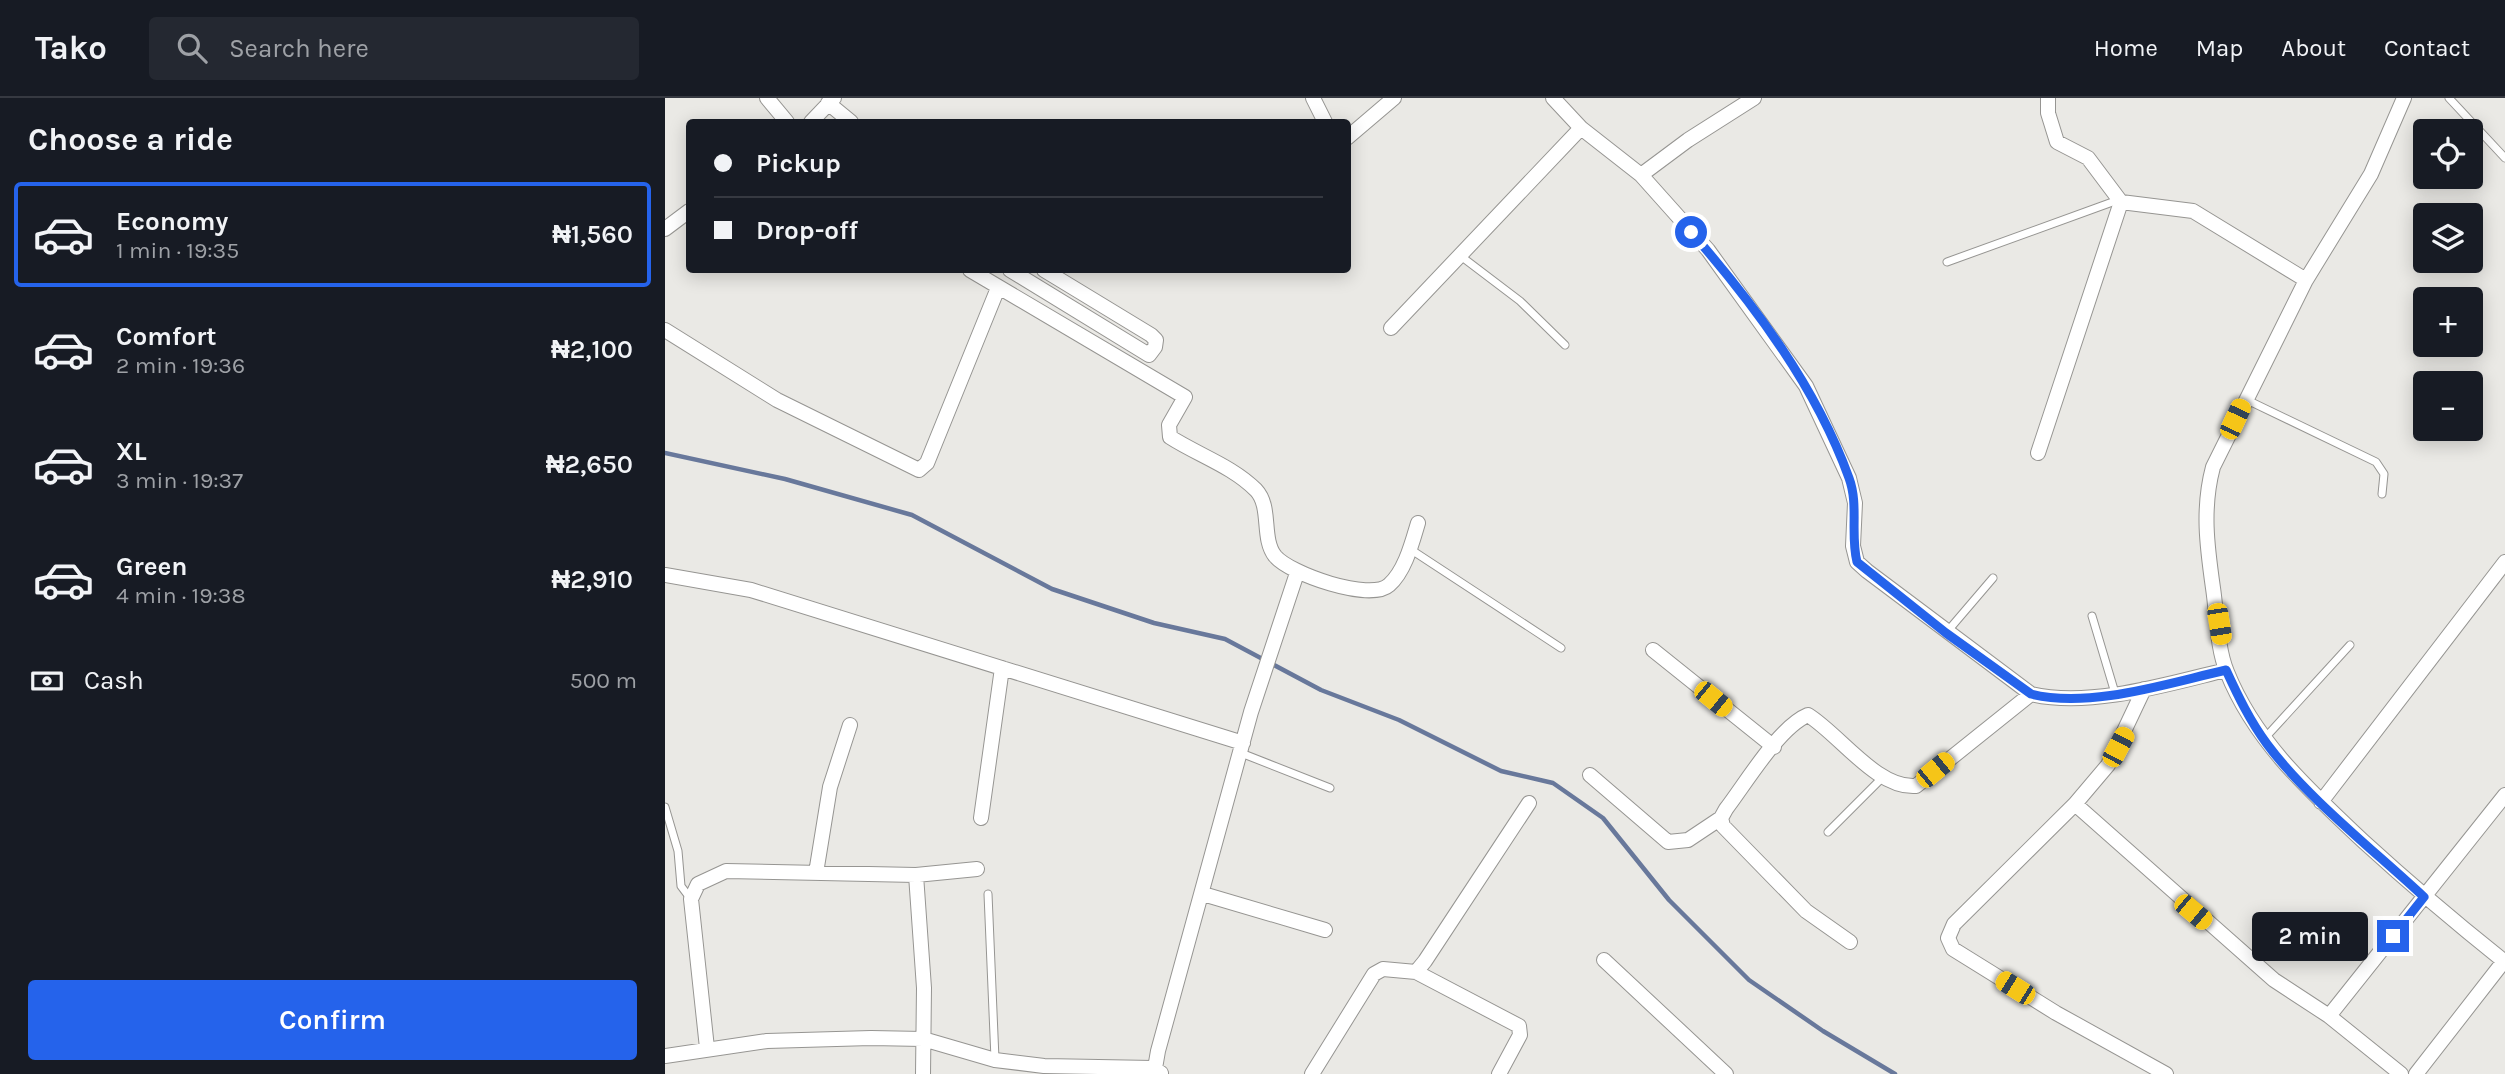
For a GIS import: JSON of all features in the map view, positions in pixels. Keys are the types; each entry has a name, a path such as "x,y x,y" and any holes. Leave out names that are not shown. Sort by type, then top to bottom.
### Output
{"street":[{"path":"767,98 784,119"},
{"path":"1313,98 1324,119"},
{"path":"1351,135 1394,98"},
{"path":"1553,98 1581,128 1641,175 1743,295 1806,386 1850,478 1856,503 1853,546 1857,562 1946,633 2031,694 2067,698 2115,693 2226,670"},
{"path":"1641,175 1688,140 1753,98"},
{"path":"2048,98 2048,113 2057,142 2088,158 2120,201 2193,211 2306,280"},
{"path":"2404,98 2371,174 2306,280 2245,399 2213,467 2205,497 2212,579 2226,670 2247,714 2264,739 2321,802 2424,897 2504,962 2416,1074"},
{"path":"817,119 831,101 848,119"},
{"path":"1391,328 1462,257 1581,128"},
{"path":"2038,453 2120,201"},
{"path":"665,229 686,213"},
{"path":"975,273 1185,397 1168,425 1170,437 1202,458 1225,467 1258,493 1274,555 1297,573 1375,592 1388,586 1410,550 1418,523"},
{"path":"1015,273 1125,342 1149,355 1153,352 1156,340 1151,335 1049,273"},
{"path":"665,330 777,400 919,470 927,463 998,288"},
{"path":"2321,802 2505,562"},
{"path":"665,1056 767,1041 923,1040 995,1060 1083,1069 1157,1072 1242,748 1269,654 1297,573"},
{"path":"665,575 751,590 1002,668 1242,748"},
{"path":"1653,650 1774,747"},
{"path":"981,818 1002,668"},
{"path":"2144,689 2108,765 2075,804 1954,924 1948,938 1954,949 2142,1069 2166,1074"},
{"path":"1590,775 1668,842 1688,840 1721,818 1774,747 1799,719 1808,715 1882,778 1905,787 1916,786 2031,694"},
{"path":"817,873 826,805 850,725"},
{"path":"2329,1016 2505,795"},
{"path":"1416,972 1529,803"},
{"path":"2075,804 2274,980 2329,1016 2401,1074"},
{"path":"1721,818 1723,826 1806,911 1850,942"},
{"path":"707,1048 691,899 698,884 726,871 916,875 977,869"},
{"path":"916,875 924,988 923,1074"},
{"path":"1203,894 1325,930"},
{"path":"1604,960 1726,1074"},
{"path":"1312,1074 1374,974 1383,969 1416,972 1519,1026 1520,1035 1499,1074"}],"lane":[{"path":"2449,98 2505,158"},
{"path":"1947,262 2120,201"},
{"path":"1462,257 1520,301 1565,345"},
{"path":"2245,399 2376,462 2384,474 2382,494"},
{"path":"1410,550 1561,648"},
{"path":"1946,633 1993,578"},
{"path":"2092,616 2115,693"},
{"path":"2264,739 2350,645"},
{"path":"1242,748 1331,788"},
{"path":"1828,832 1882,778"},
{"path":"665,807 678,851 681,886 691,899"},
{"path":"988,894 995,1060"}],"waterway":[{"path":"665,453 785,479 912,515 1052,589 1154,623 1225,639 1321,690 1399,720 1501,771 1553,783 1603,818 1669,900 1749,980 1823,1031 1895,1074"}],"route":[{"path":"1691,232 1743,295 1806,386 1850,478 1856,503 1853,546 1857,562 1946,633 2031,694 2047,698 2077,698 2144,689 2226,670 2247,714 2269,747 2321,802 2424,897 2393,936"}]}
